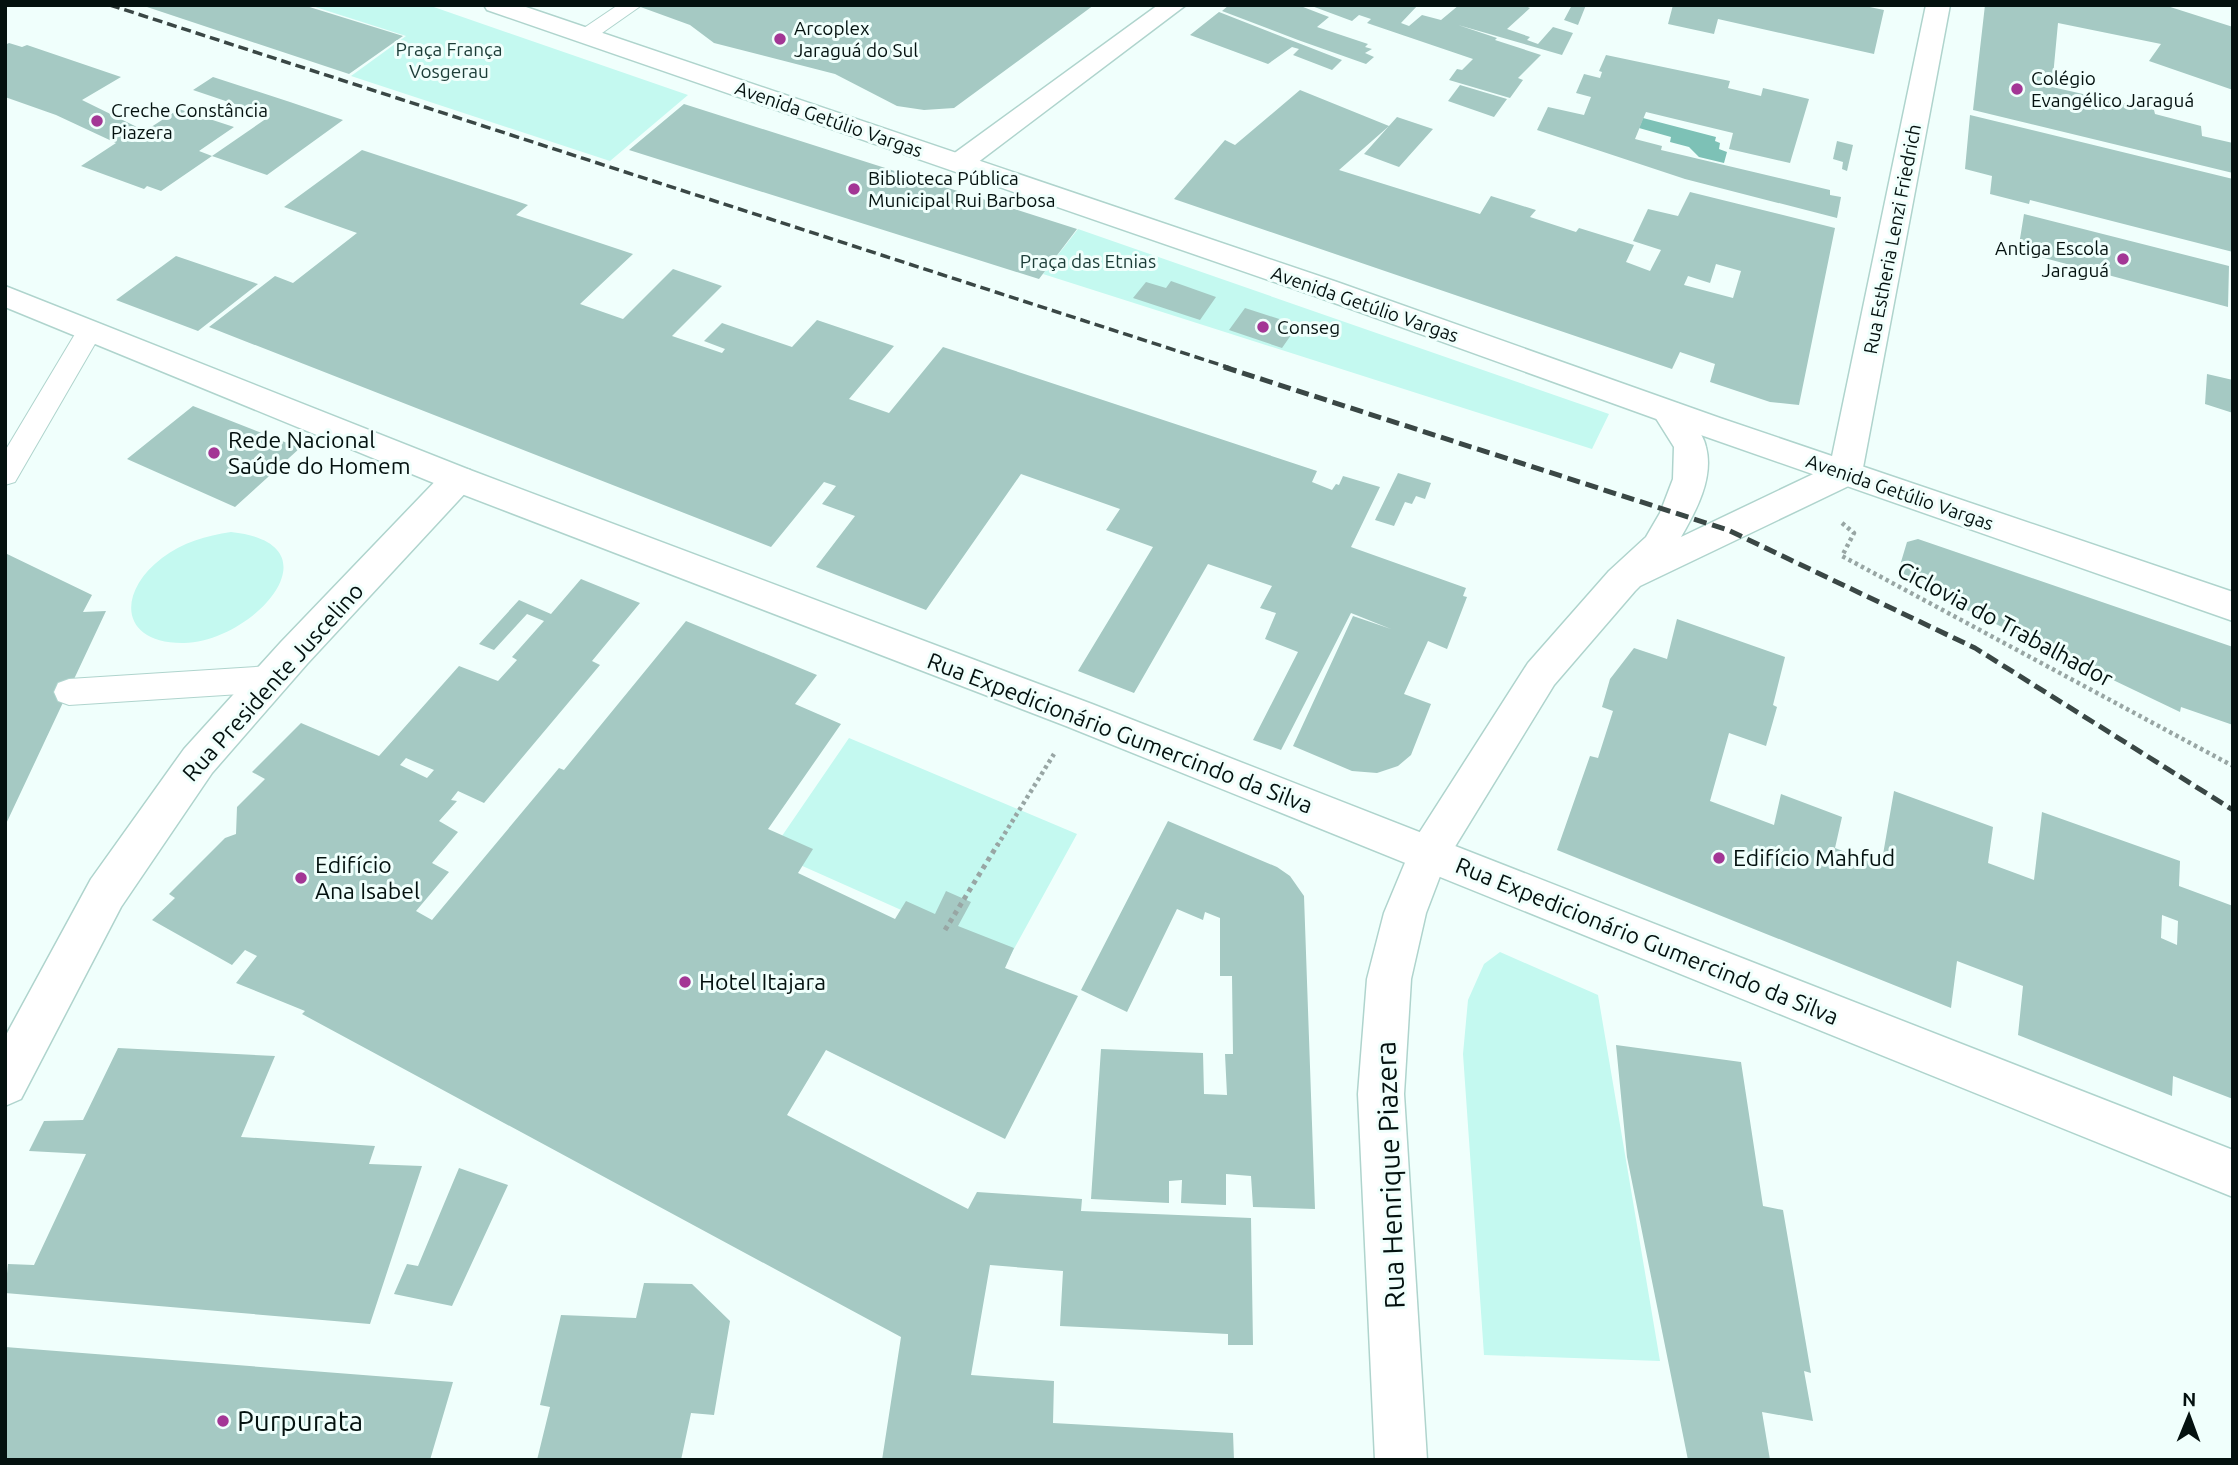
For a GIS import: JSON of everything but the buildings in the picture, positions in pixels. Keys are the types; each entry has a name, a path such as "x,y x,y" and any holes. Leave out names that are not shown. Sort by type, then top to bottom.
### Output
{"main road":[{"name":"Avenida Getúlio Vargas","path":"496,5 1326,289 1668,412 2233,607"},
{"path":"959,163 1174,5"},
{"name":"Rua Estheria Lenzi Friedrich","path":"1844,473 1938,5"},
{"name":"Rua Expedicionário Gumercindo da Silva","path":"5,296 458,480 1079,715 2233,1174"},
{"name":"Rua Henrique Piazera","path":"1401,1460 1381,1094 1389,979 1405,914 1428,854 1541,674 1622,581 1658,546 1676,515 1690,479 1690,446 1668,412"},
{"path":"1622,581 1844,473"},
{"name":"Rua Presidente Juscelino","path":"5,1083 106,892 198,761 271,679 458,480"}],"lane":[{"path":"584,36 632,5"},
{"path":"5,475 90,330"},
{"path":"69,692 271,679"}],"path":[{"name":"Ciclovia do Trabalhador","path":"1804,492 1854,533 1842,556 2233,766"},
{"path":"945,930 1079,715"}],"green space":[{"name":"Praça França Vosgerau","path":"309,5 428,5 688,95 610,161 351,76 406,36"},
{"name":"Praça das Etnias","path":"1078,229 1609,414 1592,449 1043,274"},
{"path":"231,532 264,540 280,554 283,572 275,592 258,611 236,627 210,638 184,643 163,641 147,635 137,626 132,614 132,601 137,586 147,572 170,552 186,544"},
{"path":"849,738 1077,834 1009,958 771,852"},
{"path":"1500,952 1598,995 1660,1361 1484,1355 1463,1054 1468,1000 1484,964"}],"shaded area":[{"path":"1643,118 1716,137 1715,141 1720,143 1719,149 1727,152 1724,163 1699,157 1689,147 1670,142 1671,137 1639,128"}],"railway":[{"path":"110,5 1230,368"},
{"path":"1224,367 1728,530 1975,648 2233,810"}],"place":[{"name":"Arcoplex Jaraguá do Sul","path":"780,39"},
{"name":"Colégio Evangélico Jaraguá","path":"2017,89"},
{"name":"Creche Constância Piazera","path":"97,121"},
{"name":"Biblioteca Pública Municipal Rui Barbosa","path":"854,189"},
{"name":"Antiga Escola Jaraguá","path":"2123,259"},
{"name":"Conseg","path":"1263,327"},
{"name":"Rede Nacional Saúde do Homem","path":"214,453"},
{"name":"Edifício Mahfud","path":"1719,858"},
{"name":"Edifício Ana Isabel","path":"301,878"},
{"name":"Hotel Itajara","path":"685,982"},
{"name":"Purpurata","path":"223,1421"}]}
